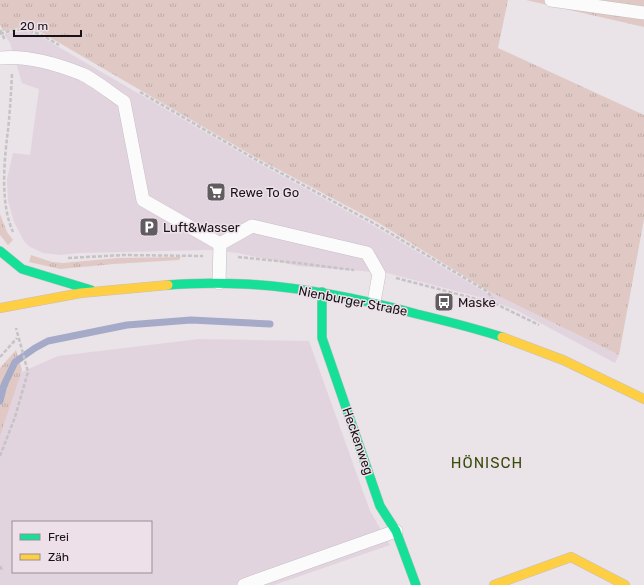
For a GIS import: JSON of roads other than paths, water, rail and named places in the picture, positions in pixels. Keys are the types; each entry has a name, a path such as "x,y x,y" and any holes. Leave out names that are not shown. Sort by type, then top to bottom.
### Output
{"main road":[{"path":"0,251 22,269 96,291"},
{"name":"Nienburger Straße","path":"0,308 96,291 140,286 219,283 322,292 374,302 460,324 535,349 595,375 644,399"},
{"name":"Heckenweg","path":"322,292 322,338 380,506 396,531 416,585"},
{"path":"494,585 571,557 625,585"}],"lane":[{"path":"551,0 644,13"},
{"path":"5,58 34,59 83,75 124,102 143,200 220,244"},
{"path":"220,244 252,226 367,253 379,274 374,302"},
{"path":"219,283 220,244"},
{"path":"244,585 396,531"}],"waterway":[{"path":"0,401 4,385 15,362 48,341 127,325 191,320 270,324"}],"place":[{"name":"Rewe To Go","path":"216,192"},
{"name":"Luft&Wasser","path":"149,227"},
{"name":"Maske","path":"444,302"}],"district":[{"name":"HÖNISCH","path":"487,463"}]}
